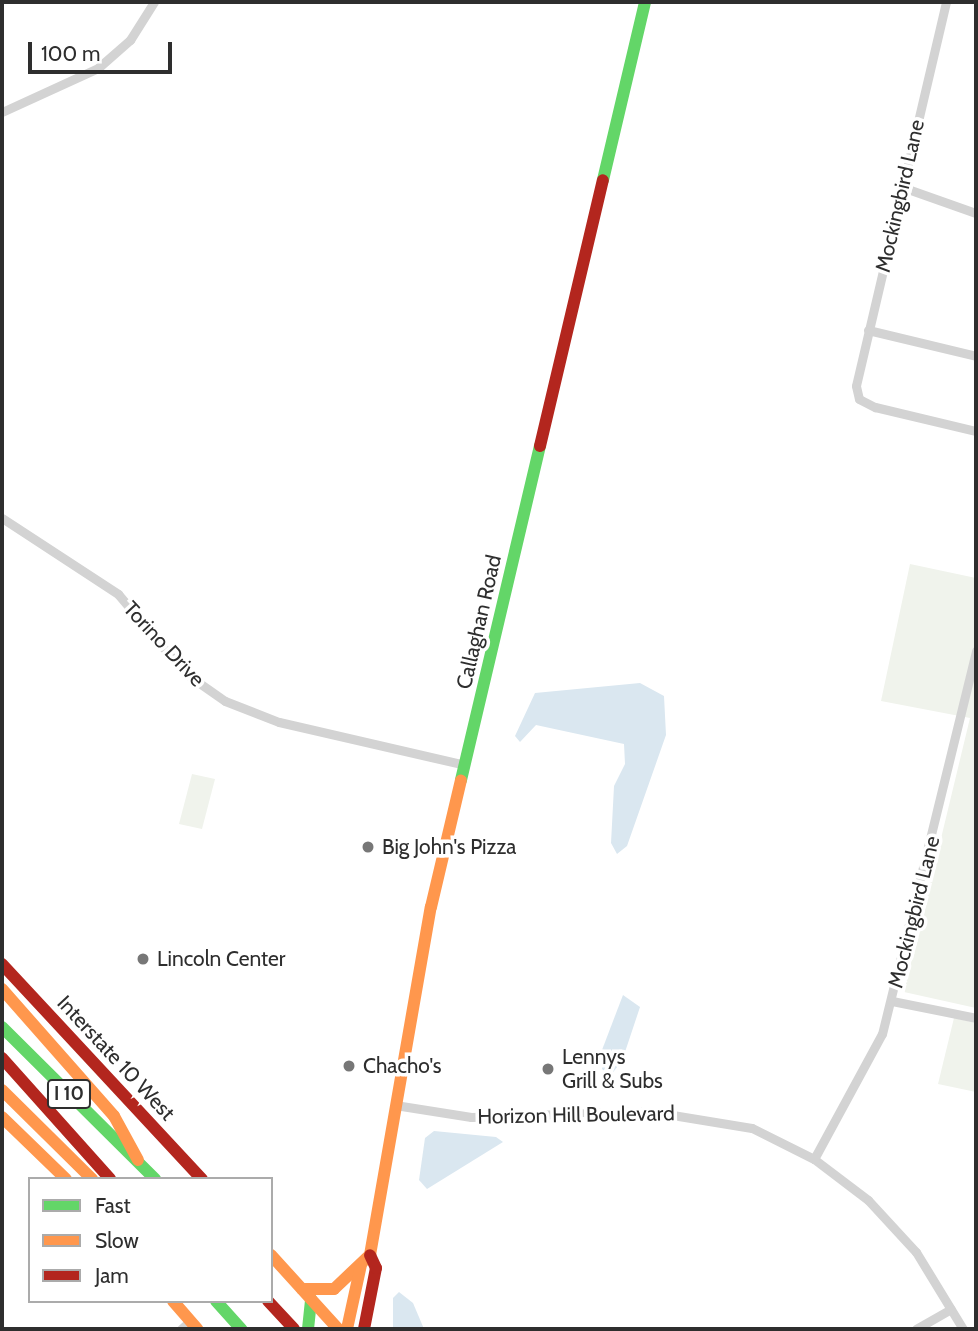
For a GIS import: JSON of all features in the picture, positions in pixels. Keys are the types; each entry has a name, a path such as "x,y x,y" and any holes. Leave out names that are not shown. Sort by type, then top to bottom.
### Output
{"main road":[{"name":"Callaghan Road","path":"347,1329 365,1260 465,765 645,2"},
{"name":"Interstate 10 West","path":"2,964 200,1177"},
{"path":"2,989 114,1115 138,1160"},
{"name":"I 10","path":"2,1027 153,1177"},
{"name":"I 10","path":"2,1058 108,1177"},
{"path":"2,1090 90,1177"},
{"path":"2,1117 64,1177"},
{"path":"273,1257 338,1329"},
{"name":"Callaghan Road","path":"364,1329 376,1268 365,1260"},
{"path":"306,1294 334,1289 365,1260"},
{"path":"306,1294 314,1315 308,1329"},
{"path":"174,1303 189,1327"},
{"path":"218,1303 241,1329"},
{"path":"270,1303 294,1329"}],"street":[{"path":"2,112 98,68 130,40 154,2"},
{"name":"Mockingbird Lane","path":"946,2 856,390 875,407 976,431"},
{"path":"902,187 976,213"},
{"path":"868,330 976,356"},
{"name":"Torino Drive","path":"2,518 118,594 185,673 225,701 279,722 465,765"},
{"name":"Mockingbird Lane","path":"814,1159 872,1060 892,1001 976,650"},
{"path":"892,1001 976,1018"},
{"name":"Horizon Hill Boulevard","path":"395,1105 471,1117 685,1113 752,1128 814,1159 899,1230 963,1329"},
{"path":"916,1329 951,1309"}],"shaded area":[{"path":"910,564 976,578 976,1008 904,992 970,718 881,701"},
{"path":"640,683 664,696 666,735 627,846 617,854 611,843 614,786 625,764 624,744 536,725 520,742 515,736 535,693"},
{"path":"192,774 215,779 202,829 179,824"},
{"path":"623,995 640,1007 622,1061 610,1076 602,1069 602,1050"},
{"path":"954,1018 976,1023 976,1092 938,1084"},
{"path":"434,1131 496,1137 503,1142 427,1189 419,1180 425,1138"},
{"path":"399,1292 413,1303 424,1329 393,1329 393,1298"}],"traffic: fast":[{"path":"603,180 645,2"},
{"path":"461,780 540,446"},
{"path":"2,1027 153,1177"},
{"path":"308,1329 311,1299"},
{"path":"218,1303 241,1329"}],"traffic: slow":[{"path":"302,1289 334,1289 370,1255 431,907 461,780"},
{"path":"2,989 114,1116 138,1160"},
{"path":"2,1090 90,1177"},
{"path":"2,1117 64,1177"},
{"path":"273,1257 338,1329"},
{"path":"347,1329 361,1265"},
{"path":"175,1303 197,1329"}],"traffic: jam":[{"path":"540,446 603,180"},
{"path":"2,964 200,1177"},
{"path":"2,1058 108,1177"},
{"path":"364,1329 376,1268 370,1255"},
{"path":"270,1303 294,1329"}],"place":[{"name":"Big John's Pizza","path":"368,847"},
{"name":"Lincoln Center","path":"143,959"},
{"name":"Chacho's","path":"349,1066"},
{"name":"Lennys Grill & Subs","path":"548,1069"}]}
